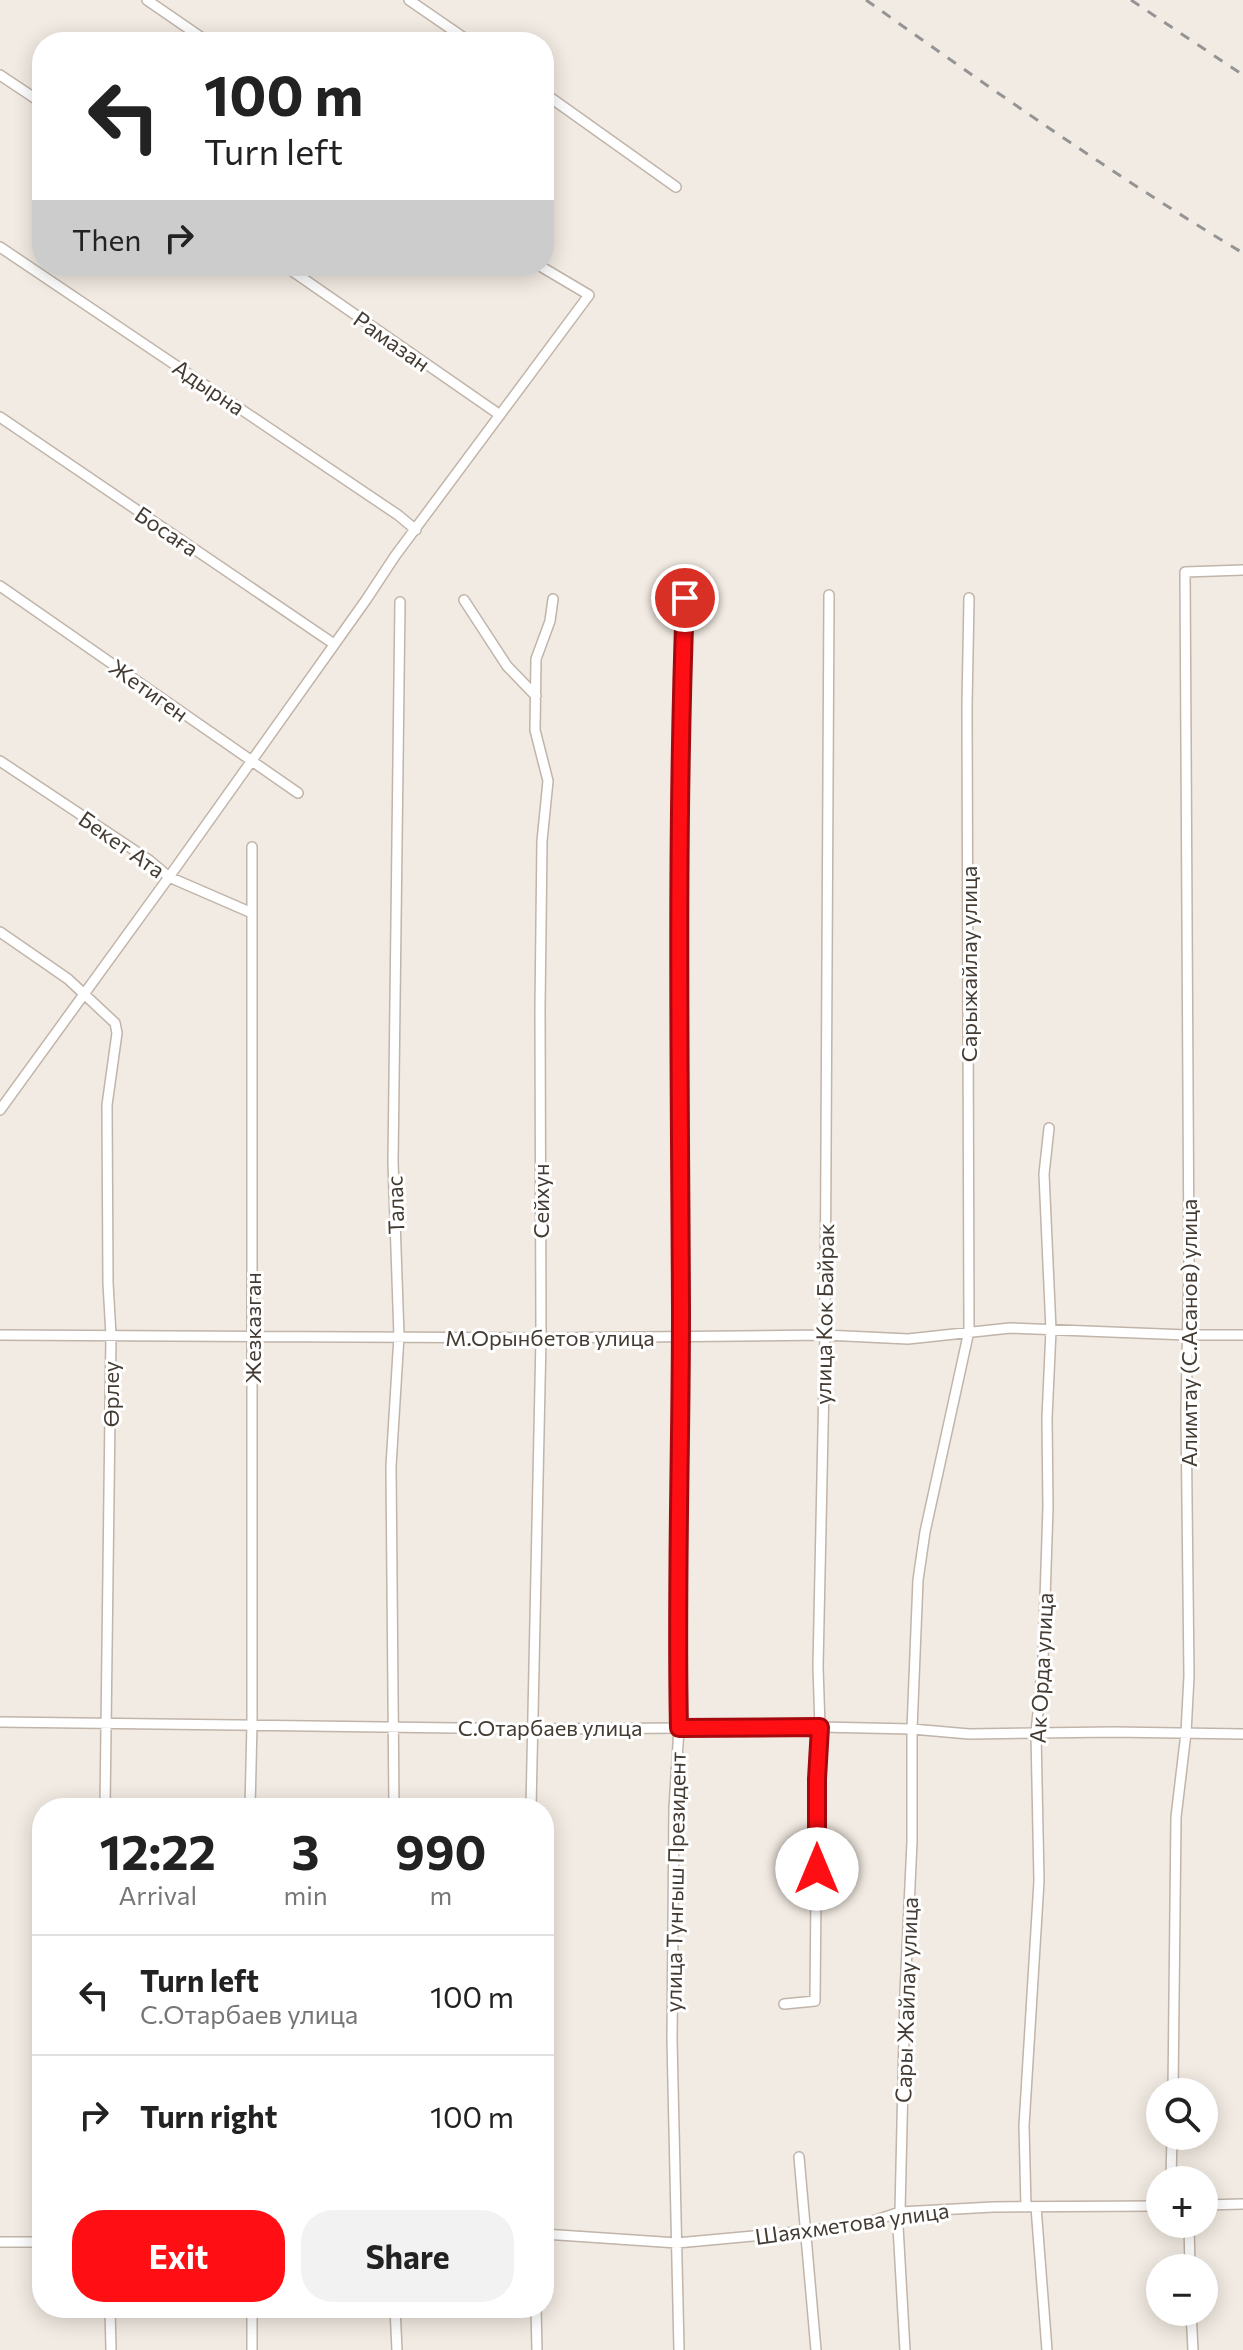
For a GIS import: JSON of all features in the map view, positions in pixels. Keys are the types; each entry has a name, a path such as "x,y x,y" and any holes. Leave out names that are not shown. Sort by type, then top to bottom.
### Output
{"street":[{"path":"147,0 193,32"},
{"path":"409,0 455,32"},
{"path":"0,75 32,96"},
{"path":"554,100 676,187"},
{"name":"Адырна","path":"0,247 32,269"},
{"path":"1,1107 252,761 395,556 589,295 554,274"},
{"name":"Адырна","path":"43,276 416,530"},
{"name":"Рамазан","path":"299,276 500,415"},
{"name":"Босаға","path":"0,417 334,644"},
{"name":"Алимтау (С.Асанов) улица","path":"1173,2078 1176,1817 1189,1676 1185,572 1243,570"},
{"name":"Жетиген","path":"0,586 298,793"},
{"name":"улица Кок Байрак","path":"784,2004 815,2001 825,1335 829,595"},
{"name":"улица Тунгыш Президент","path":"679,2350 672,2040 674,1808 679,1728 680,717 685,598"},
{"name":"Сарыжайлау улица","path":"915,1649 918,1580 925,1532 969,1331 969,598"},
{"name":"Сейхун","path":"531,1798 541,1338 542,841 548,781 535,730 536,659 550,621 553,599"},
{"path":"464,600 507,666 536,696"},
{"name":"Талас","path":"394,1798 391,1466 399,1336 393,1162 400,602"},
{"name":"Бекет Ата","path":"0,761 149,860 169,877 252,913"},
{"name":"Жезказган","path":"250,1798 252,847"},
{"name":"Өрлеу","path":"0,932 68,979 115,1023 117,1033 107,1105 111,1335 105,1798"},
{"name":"Ак Орда улица","path":"1047,2350 1024,2126 1039,1881 1036,1733 1044,1645 1048,1507 1047,1418 1051,1330 1044,1174 1049,1128"},
{"name":"М.Орынбетов улица","path":"0,1335 541,1338 825,1335 908,1339 1010,1328 1243,1335"},
{"name":"Сары Жайлау улица","path":"905,2350 898,2226 912,1842 915,1649"},
{"name":"С.Отарбаев улица","path":"0,1722 532,1729 820,1727 969,1734 1243,1734"},
{"path":"799,2157 816,2350"},
{"path":"1218,2205 1243,2204"},
{"name":"Шаяхметова улица","path":"554,2235 677,2243 867,2223 900,2212 1146,2206"},
{"path":"0,2242 32,2242"},
{"path":"110,2318 111,2350"},
{"path":"252,2318 252,2350"},
{"path":"395,2318 397,2350"},
{"path":"536,2318 537,2350"},
{"path":"1192,2326 1193,2350"}],"railway":[{"path":"866,0 1099,162 1243,253"},
{"path":"1131,0 1243,75"}],"route":[{"path":"685,598 680,717 679,1728 820,1727 817,1869"}]}
